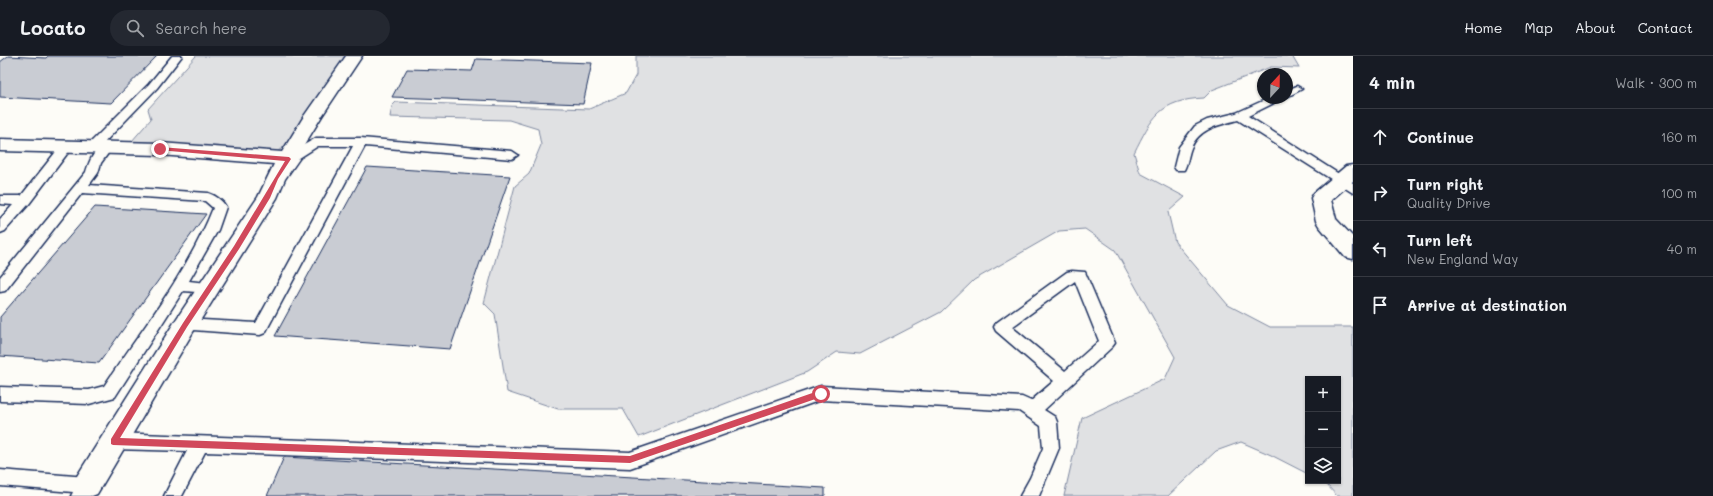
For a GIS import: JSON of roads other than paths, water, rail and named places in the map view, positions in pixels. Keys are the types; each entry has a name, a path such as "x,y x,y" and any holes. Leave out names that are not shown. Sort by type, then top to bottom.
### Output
{"street":[{"path":"83,490 185,325 267,198 275,179 289,159 313,116 354,56"},
{"path":"1,146 160,149 289,159"},
{"path":"1349,180 1321,198 1326,221 1353,251"}],"lane":[{"path":"0,287 92,173 100,148 177,56"},
{"path":"1180,167 1185,147 1199,129 1211,123 1240,116 1265,104"},
{"path":"1240,116 1349,180"},
{"path":"289,159 316,142 361,142 512,155"},
{"path":"185,325 260,329 361,142"},
{"path":"0,228 24,201 66,147"},
{"path":"0,394 89,397 109,392 179,285 211,230 220,207 208,197 79,189"},
{"path":"0,200 24,201"},
{"path":"1032,410 1065,381 1107,342 1080,276 1072,276 1001,327 1065,381"},
{"path":"179,285 210,288"},
{"path":"113,441 630,460 821,394 1022,404 1049,422 1051,448 1037,483 1029,496"},
{"path":"173,496 200,444"},
{"path":"0,478 83,490"}]}
